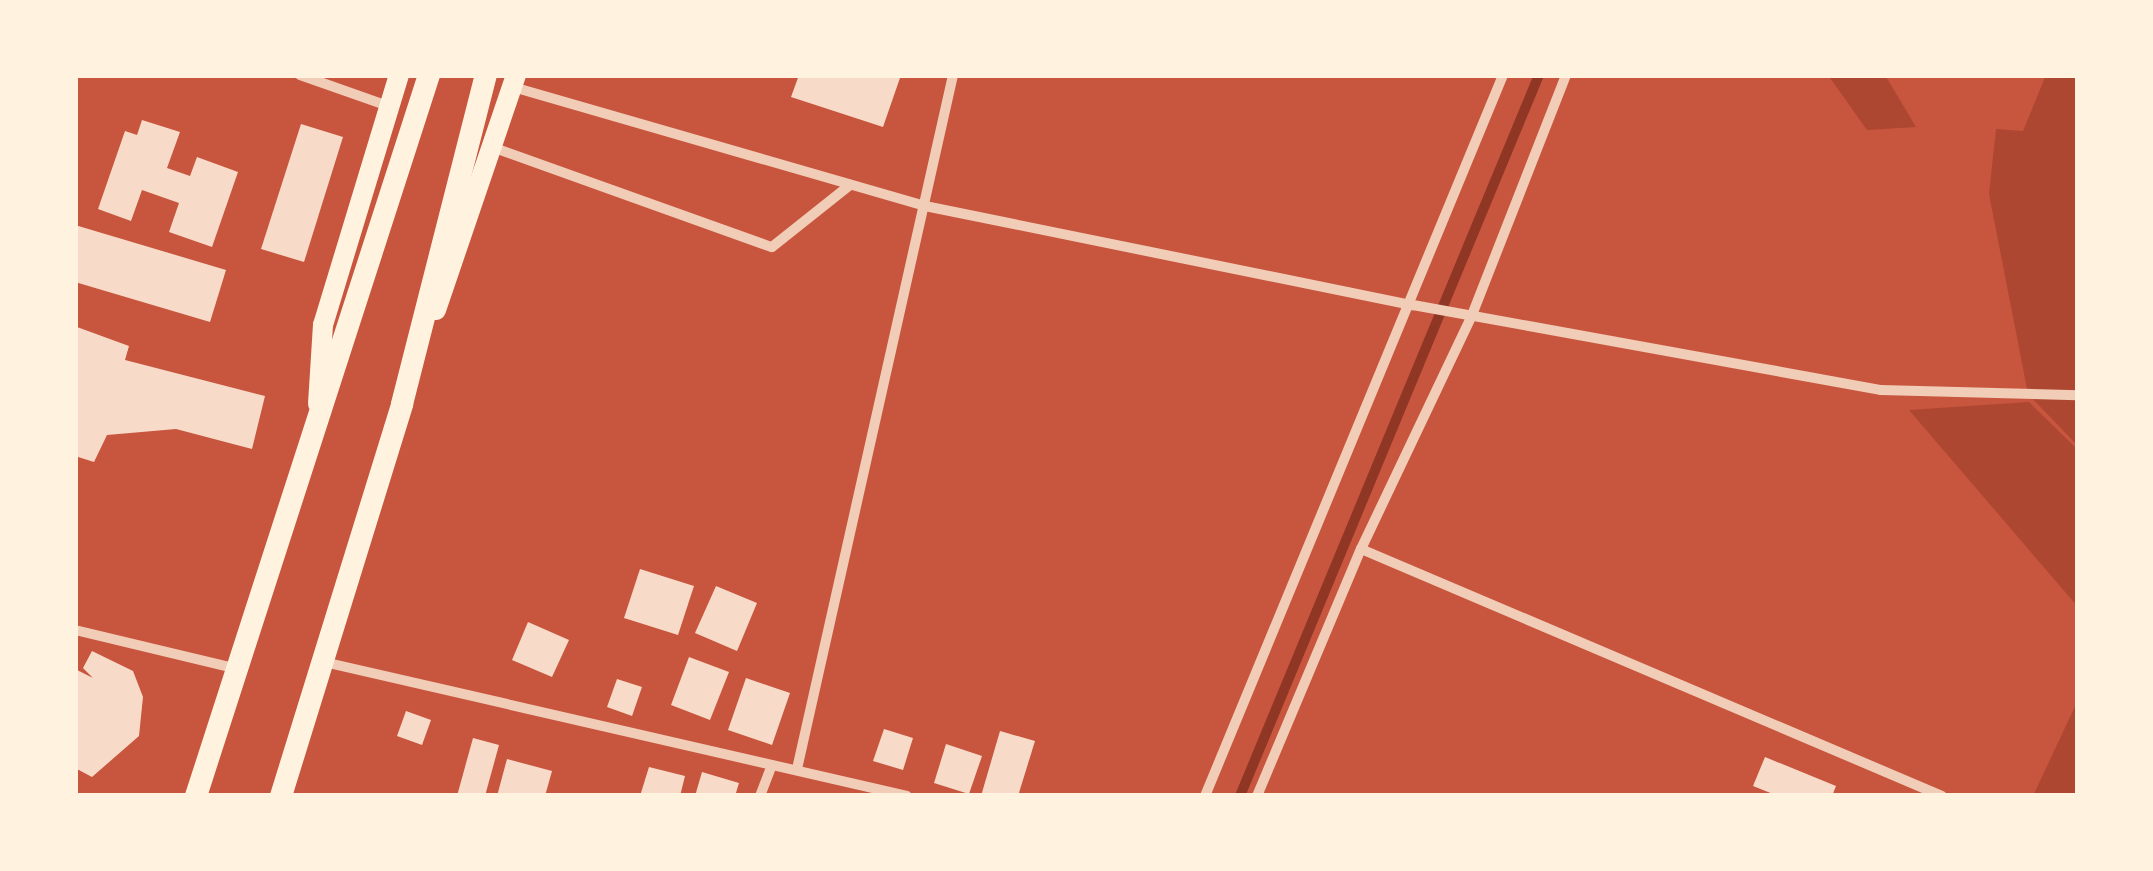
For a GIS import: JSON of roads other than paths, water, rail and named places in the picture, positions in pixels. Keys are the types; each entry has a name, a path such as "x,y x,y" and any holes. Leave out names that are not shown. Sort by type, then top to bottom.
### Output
{"highway":[{"path":"196,796 429,75"},
{"path":"281,796 400,414 486,75"}],"main road":[{"path":"317,431 322,325 400,75"},
{"path":"400,414 514,81"}],"street":[{"path":"300,75 392,107"},
{"path":"797,769 953,75"},
{"path":"1205,796 1413,304 1503,75"},
{"path":"1257,796 1360,549 1467,314 1566,75"},
{"path":"514,81 925,206 1432,308 1881,390 2078,396"},
{"path":"492,147 772,248 850,184"},
{"path":"1360,549 1942,796"},
{"path":"75,630 238,669"},
{"path":"324,662 907,796"},
{"path":"760,796 772,764"}],"waterway":[{"path":"1240,796 1539,75"}]}
